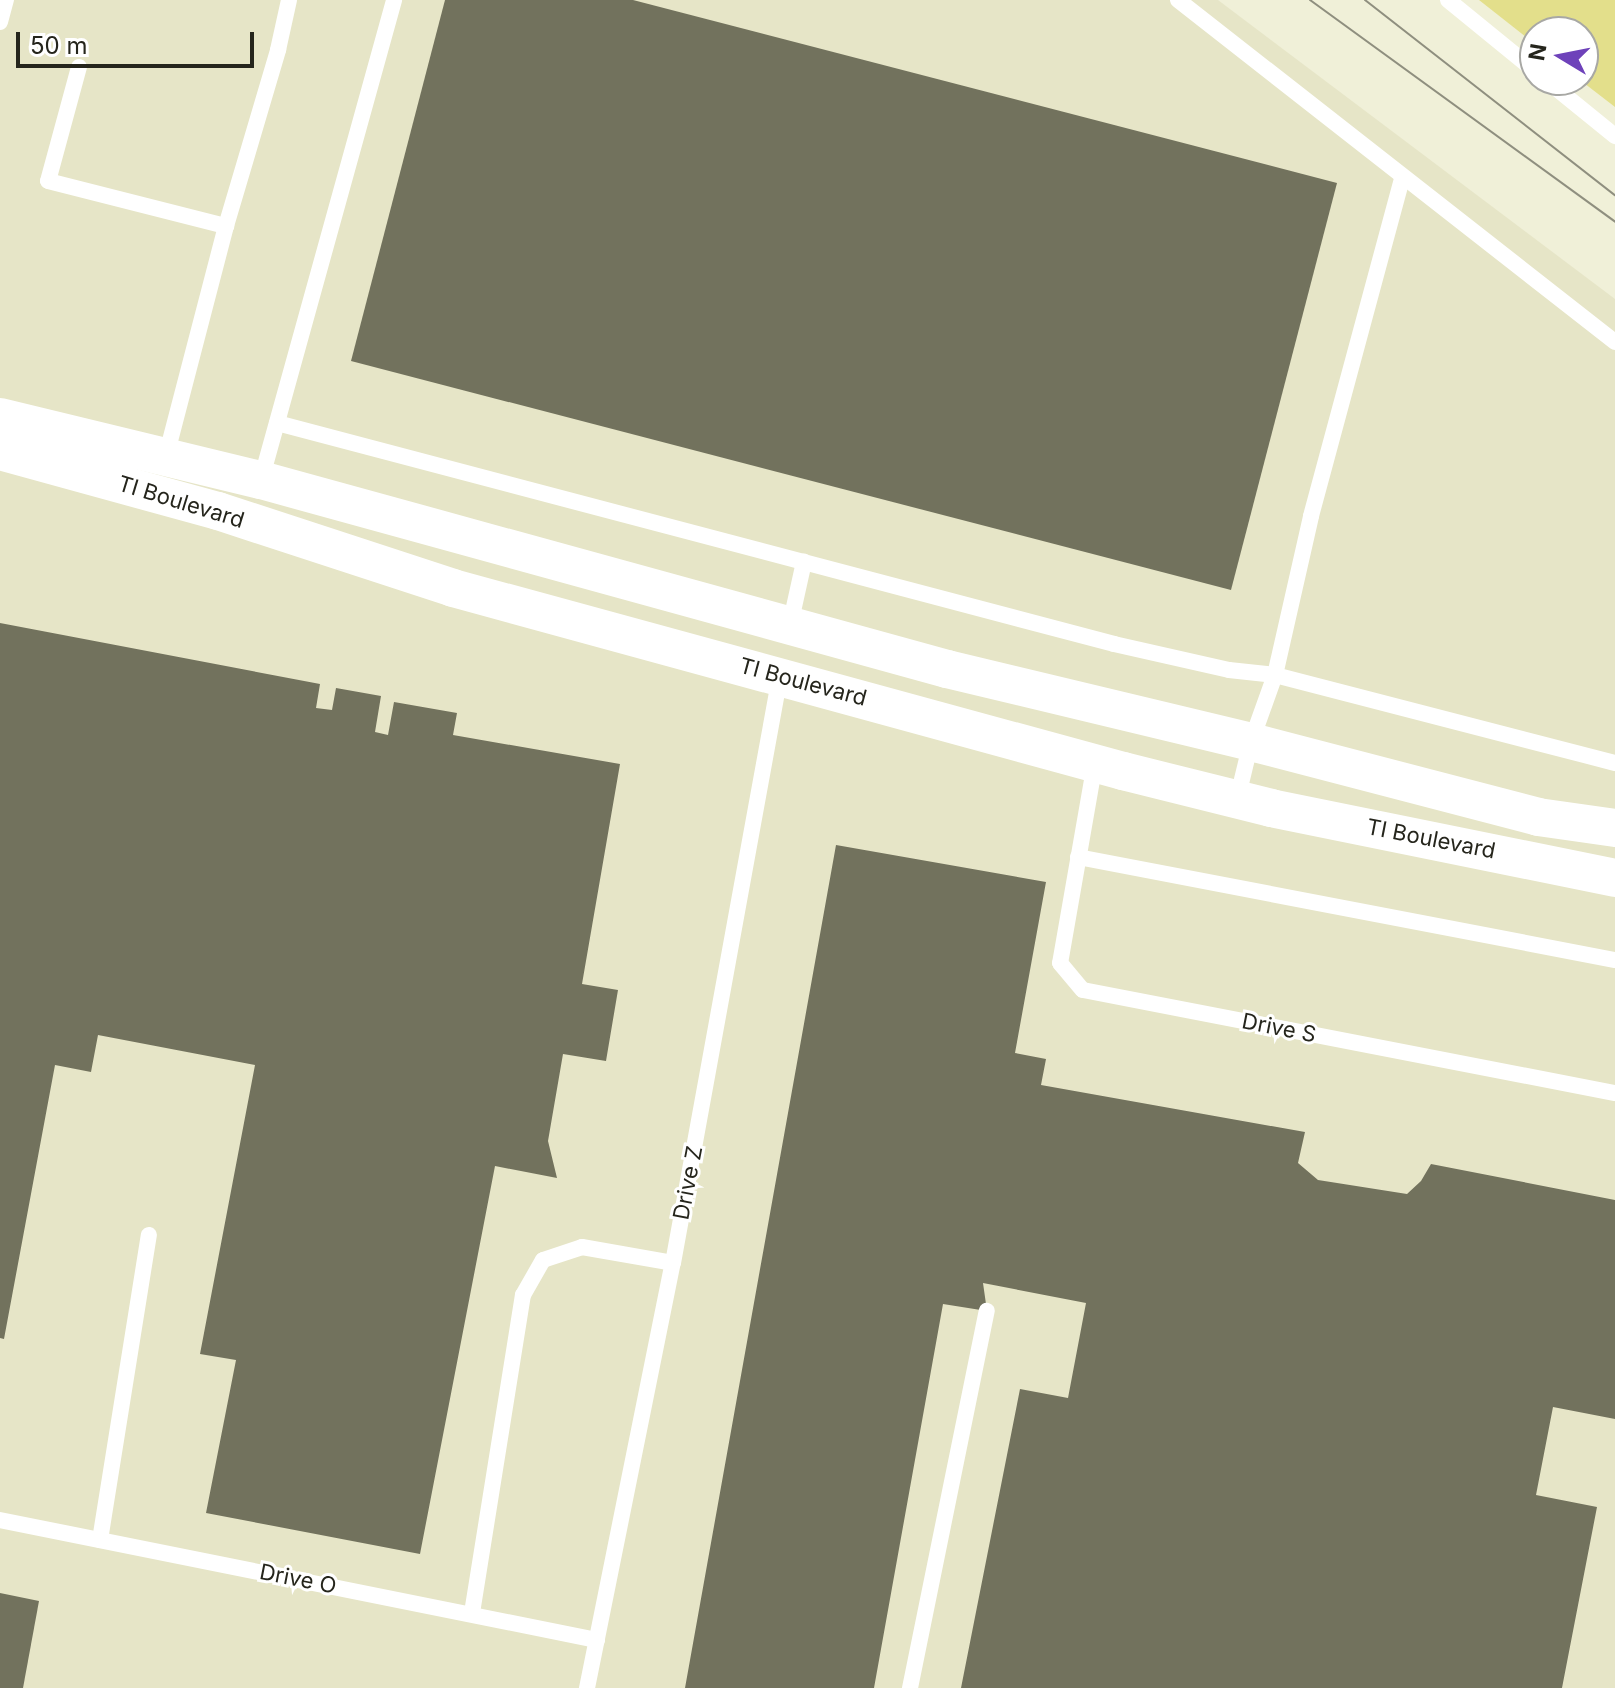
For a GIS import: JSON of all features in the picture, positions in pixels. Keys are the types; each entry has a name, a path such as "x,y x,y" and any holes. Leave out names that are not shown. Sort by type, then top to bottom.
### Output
{"street":[{"name":"TI Boulevard","path":"0,417 261,480 947,669 1251,742 1538,817 1615,828"},
{"name":"TI Boulevard","path":"0,451 218,511 453,588 1095,763 1237,800 1615,878"},
{"path":"780,676 790,625"}],"lane":[{"path":"0,22 6,0"},
{"path":"165,459 226,226 278,50 289,0"},
{"path":"261,480 394,0"},
{"path":"1178,0 1402,179 1615,342"},
{"path":"1448,0 1519,58"},
{"path":"79,67 48,181 226,226"},
{"path":"1566,96 1615,136"},
{"path":"1237,800 1251,742 1275,675 1311,516 1402,179"},
{"path":"277,423 1114,644 1229,670 1275,675 1615,763"},
{"path":"790,625 804,562"},
{"name":"Drive Z","path":"587,1688 673,1263 780,676"},
{"name":"Drive S","path":"1095,763 1060,963 1083,990 1615,1093"},
{"path":"1078,857 1615,960"},
{"path":"100,1540 149,1235"},
{"path":"472,1613 523,1295 543,1260 582,1247 673,1263"},
{"path":"910,1688 987,1311"},
{"name":"Drive O","path":"0,1520 597,1640"}],"shaded area":[{"path":"0,0 1218,0 1615,299 1615,1688 0,1688"},
{"path":"1479,0 1615,0 1615,107 1599,95 1599,16 1519,16 1519,31"}],"building":[{"path":"445,0 633,0 1337,183 1231,590 351,361"},
{"path":"0,623 320,684 316,708 332,710 336,688 381,696 375,732 388,735 394,702 457,713 453,735 620,764 582,984 618,990 606,1061 563,1054 548,1141 557,1178 495,1166 420,1554 206,1513 236,1360 200,1354 255,1065 98,1035 91,1072 55,1065 4,1339 0,1338"},
{"path":"836,845 1046,882 1015,1053 1046,1059 1041,1085 1305,1132 1298,1163 1318,1180 1407,1194 1421,1181 1431,1164 1615,1200 1615,1419 1553,1407 1536,1495 1597,1507 1562,1688 961,1688 1020,1389 1068,1398 1086,1303 983,1283 987,1311 943,1304 874,1688 685,1688"},
{"path":"0,1593 39,1601 23,1688 0,1688"}],"tram line":[{"path":"1310,0 1615,222"},
{"path":"1365,0 1615,195"}]}
